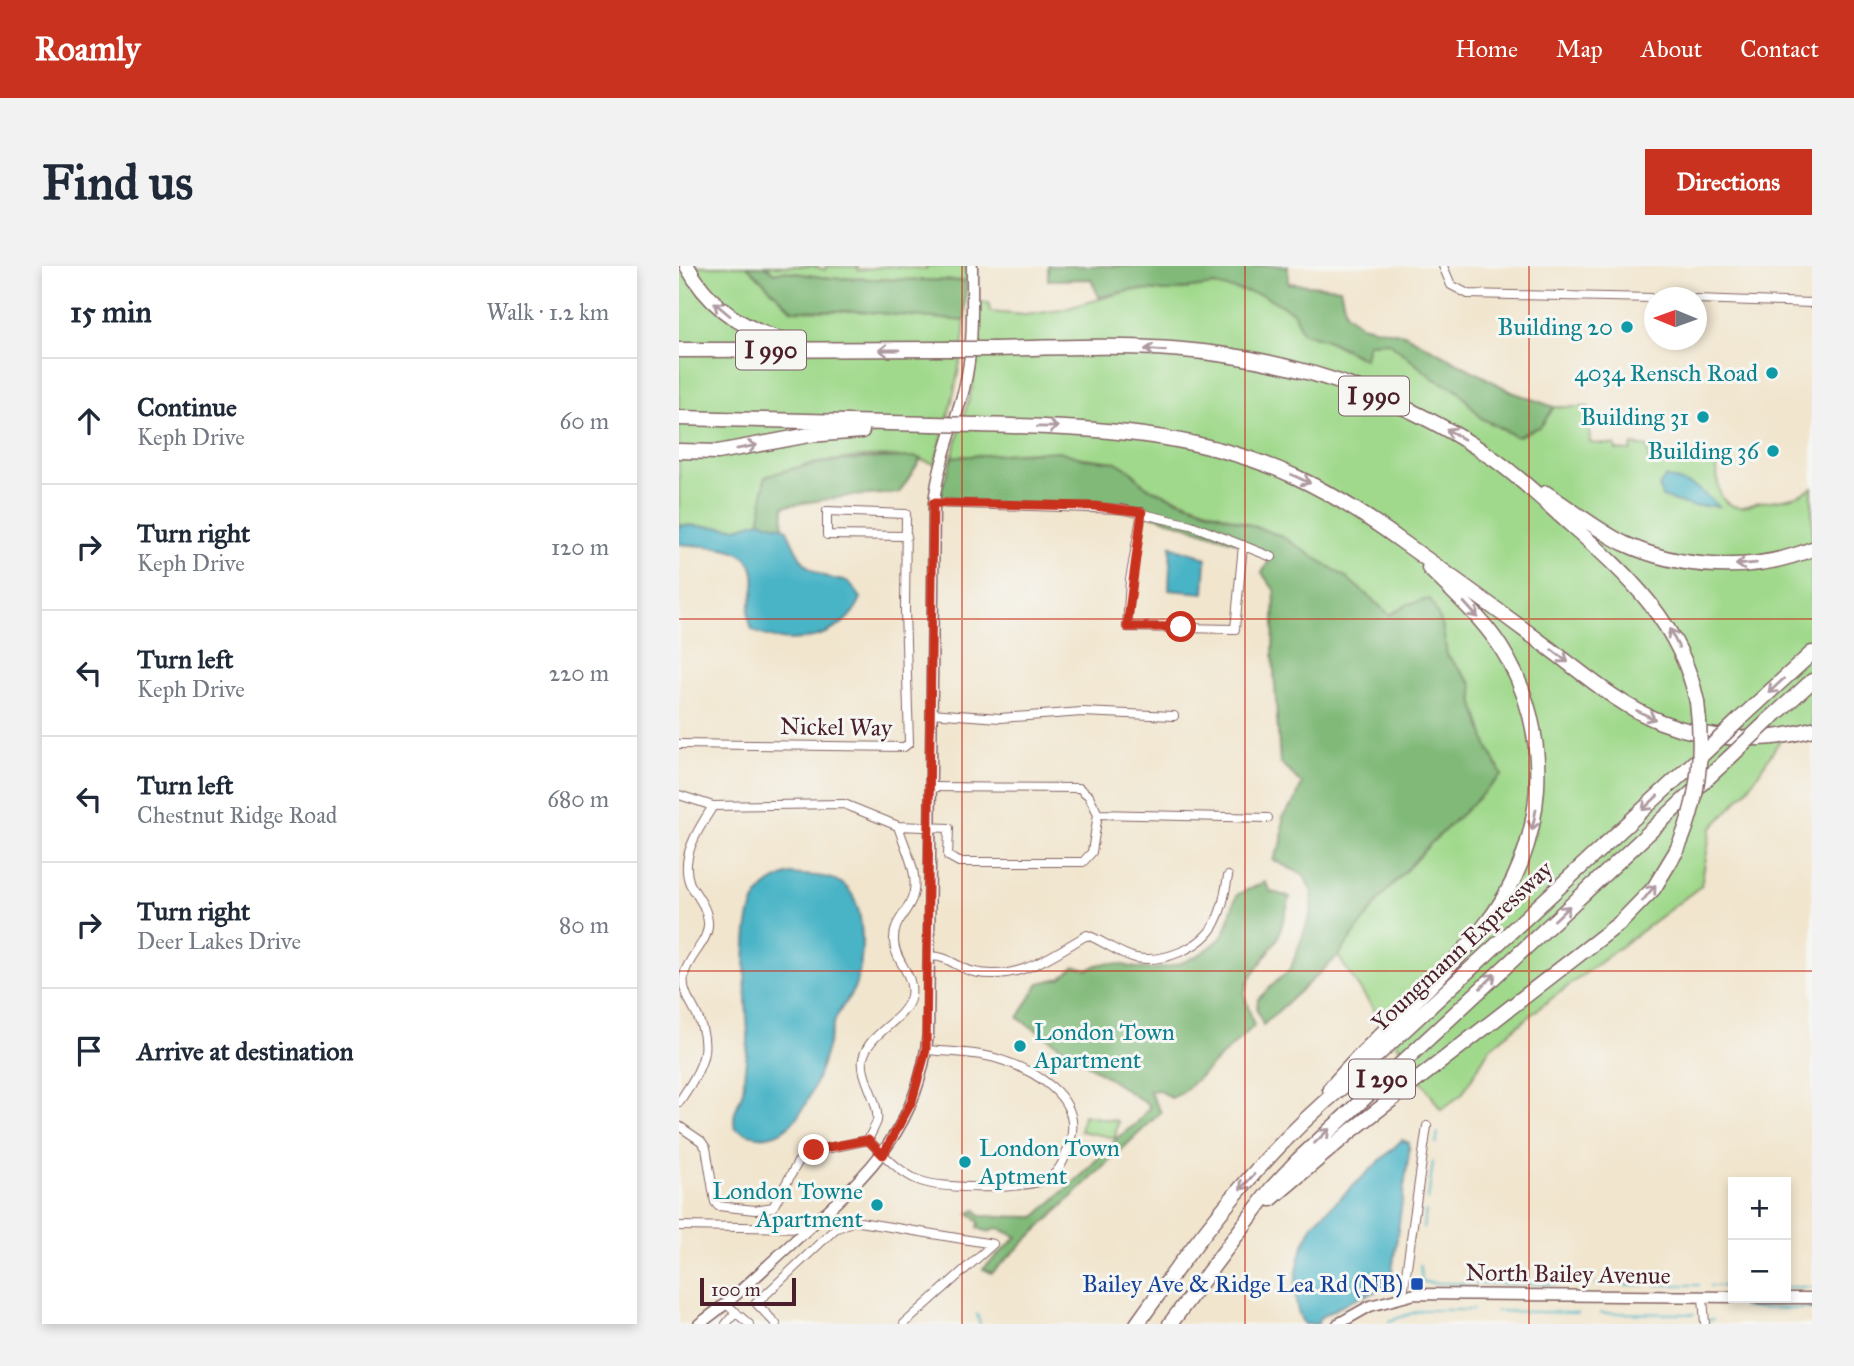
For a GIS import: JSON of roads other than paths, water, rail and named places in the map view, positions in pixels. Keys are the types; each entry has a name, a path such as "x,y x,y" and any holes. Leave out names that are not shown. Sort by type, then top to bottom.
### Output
{"highway":[{"path":"687,266 709,298 739,322 777,339 830,350"},
{"name":"I 990","path":"679,350 1123,347 1223,354 1264,361 1331,380 1397,405 1460,438 1511,472"},
{"path":"679,418 915,425"},
{"path":"679,451 718,452 809,435 932,424 1126,430 1212,446 1306,481 1348,504 1455,577 1598,686 1651,718 1688,730 1735,738 1770,737 1812,729"},
{"path":"1511,472 1615,538 1668,558 1702,564 1738,565 1772,561 1812,549"},
{"path":"1261,1206 1278,1195 1351,1131 1621,922 1654,888 1678,850 1691,814 1699,779 1701,743 1697,702 1677,643 1652,603 1611,560 1511,472"},
{"path":"1310,1114 1342,1075 1417,1001 1485,926 1516,876 1534,820 1538,784 1536,749 1518,681 1488,630 1406,544"},
{"name":"Youngmann Expressway","path":"1136,1324 1200,1234 1310,1114 1358,1073 1812,653"},
{"name":"Youngmann Expressway","path":"1170,1324 1215,1261 1282,1177 1342,1117 1812,681"}],"street":[{"path":"699,1324 747,1285 883,1155 912,1101 926,1050 933,503 936,478 964,387 972,337 972,266"},
{"path":"1443,266 1451,285 1468,294 1644,299"},
{"path":"1707,299 1812,303"},
{"path":"933,503 1094,506 1142,512 1191,525 1272,557"},
{"path":"827,511 905,513 907,536 827,535 827,511"},
{"path":"1142,512 1127,627 1235,629 1243,544"},
{"name":"Nickel Way","path":"679,744 904,747 909,743 905,610 907,536"},
{"path":"930,712 1000,718 1083,712 1174,716"},
{"path":"679,795 713,806 844,804 898,826 949,828 948,856 959,862 1083,862 1092,852 1098,814 1089,796 1079,788 929,787"},
{"path":"679,1102 701,1066 707,1043 705,1030 685,996 684,975 709,927 706,911 687,878 686,853 713,806"},
{"path":"1098,814 1268,818"},
{"path":"868,1140 877,1120 863,1061 868,1046 905,1009 911,997 909,975 896,954 894,943 894,928 911,903 914,891 909,854 898,826"},
{"path":"928,957 940,956 975,972 1014,972 1040,964 1087,935 1136,958 1160,958 1202,939 1214,925 1229,876"},
{"path":"868,1140 915,1179 943,1185 1029,1184 1051,1177 1065,1160 1073,1133 1071,1110 1062,1094 1046,1083 996,1059 926,1050"},
{"path":"679,1126 701,1141 706,1148 715,1202 718,1206 733,1209 773,1207 798,1162 807,1153 868,1140"},
{"path":"1403,1295 1427,1126"},
{"path":"821,1216 835,1229"},
{"path":"776,1324 756,1303 835,1229 854,1221 993,1244 904,1324"},
{"path":"679,1226 808,1228"},
{"path":"747,1285 761,1299"},
{"name":"North Bailey Avenue","path":"1338,1324 1370,1306 1403,1295 1728,1297"},
{"path":"1703,1297 1705,1324"},
{"path":"1791,1298 1812,1298"},
{"path":"726,1304 749,1324"},
{"path":"726,1324 736,1312"}],"water":[{"path":"1666,477 1694,486 1719,506 1691,506 1662,497 1659,486"},
{"path":"760,521 786,528 802,560 815,572 849,582 861,598 853,612 842,623 814,637 798,639 766,636 752,630 748,611 754,588 754,573 749,562 742,554 731,550 679,544 679,525 737,528"},
{"path":"1171,545 1206,559 1204,593 1169,590"},
{"path":"790,874 834,880 853,895 862,932 861,958 855,986 836,1017 815,1085 805,1106 792,1123 777,1134 758,1136 735,1128 734,1122 743,1088 748,1046 745,965 748,927 751,911 762,890 770,883"},
{"path":"1402,1140 1409,1143 1409,1153 1390,1286 1353,1300 1319,1318 1318,1324 1304,1324 1299,1313 1295,1287 1299,1259 1314,1223"}],"waterway":[{"path":"1436,1143 1438,1133"},
{"path":"1428,1200 1433,1162"},
{"path":"1423,1228 1426,1211"},
{"path":"1420,1265 1422,1282 1578,1284"},
{"path":"1596,1284 1645,1285"},
{"path":"1656,1285 1699,1285"},
{"path":"1710,1286 1718,1286"},
{"path":"1721,1286 1728,1287"},
{"path":"1791,1287 1812,1287"},
{"path":"1743,1308 1812,1309"},
{"path":"1389,1321 1422,1310 1473,1310"},
{"path":"1496,1311 1578,1313"},
{"path":"1600,1313 1694,1314"},
{"path":"977,1314 980,1324"},
{"path":"1709,1320 1713,1319"}],"place":[{"name":"Building 20","path":"1627,327"},
{"name":"4034 Rensch Road","path":"1772,373"},
{"name":"Building 31","path":"1703,417"},
{"name":"Building 36","path":"1773,451"},
{"name":"London Town Apartment","path":"1020,1046"},
{"name":"London Town Aptment","path":"965,1162"},
{"name":"London Towne Apartment","path":"877,1205"},
{"name":"Bailey Ave & Ridge Lea Rd (NB)","path":"1417,1284"}]}
